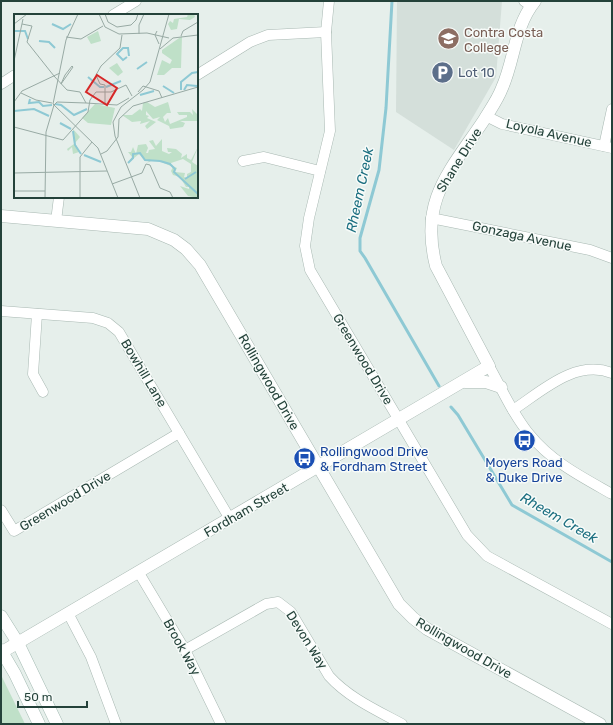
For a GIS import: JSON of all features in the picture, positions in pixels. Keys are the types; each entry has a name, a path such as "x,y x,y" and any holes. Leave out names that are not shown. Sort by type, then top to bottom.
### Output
{"street":[{"path":"115,14 136,1"},
{"name":"Greenwood Drive","path":"328,1 326,32 330,131 320,171 305,246 310,270 467,535 487,556 612,624"},
{"name":"Shane Drive","path":"489,366 436,266 432,250 431,218 439,190 502,90 509,71 517,35 530,3"},
{"path":"198,74 250,42 268,35 326,32"},
{"path":"1,84 14,76"},
{"path":"608,147 612,109"},
{"name":"Loyola Avenue","path":"486,116 502,124 608,147"},
{"path":"243,161 264,157 320,171"},
{"path":"56,221 59,198"},
{"name":"Rollingwood Drive","path":"1,216 148,229 174,240 186,249 200,265 400,604 413,618 427,629 600,724"},
{"name":"Gonzaga Avenue","path":"431,218 590,250 612,258"},
{"name":"Bowhill Lane","path":"1,311 93,318 108,323 119,332 230,519"},
{"path":"37,314 34,374 43,392"},
{"path":"489,366 513,410 530,434 550,455 566,467 612,494"},
{"name":"Fordham Street","path":"2,651 139,573 489,366"},
{"path":"513,410 565,375 588,369 612,373"},
{"path":"462,383 484,382 501,388"},
{"name":"Greenwood Drive","path":"1,510 14,531 179,432"},
{"name":"Brook Way","path":"139,573 185,650 221,724"},
{"name":"Devon Way","path":"185,650 266,604 278,602 291,612 329,676 337,684 355,699 402,724"},
{"path":"68,613 91,657 116,724"},
{"path":"1,616 18,643 57,724"},
{"path":"2,651 39,724"}],"shaded area":[{"name":"Contra Costa College","path":"397,1 502,1 496,77 454,150 396,112"}],"green space":[{"path":"1,675 25,724 1,724"}],"waterway":[{"name":"Rheem Creek","path":"392,1 386,108 379,170 360,238 360,251 439,386"},
{"name":"Rheem Creek","path":"451,407 458,415 512,505 612,562"}],"place":[{"name":"Contra Costa College","path":"448,39"},
{"name":"Lot 10","path":"443,72"},
{"name":"Moyers Road & Duke Drive","path":"524,440"},
{"name":"Rollingwood Drive & Fordham Street","path":"304,458"}]}
